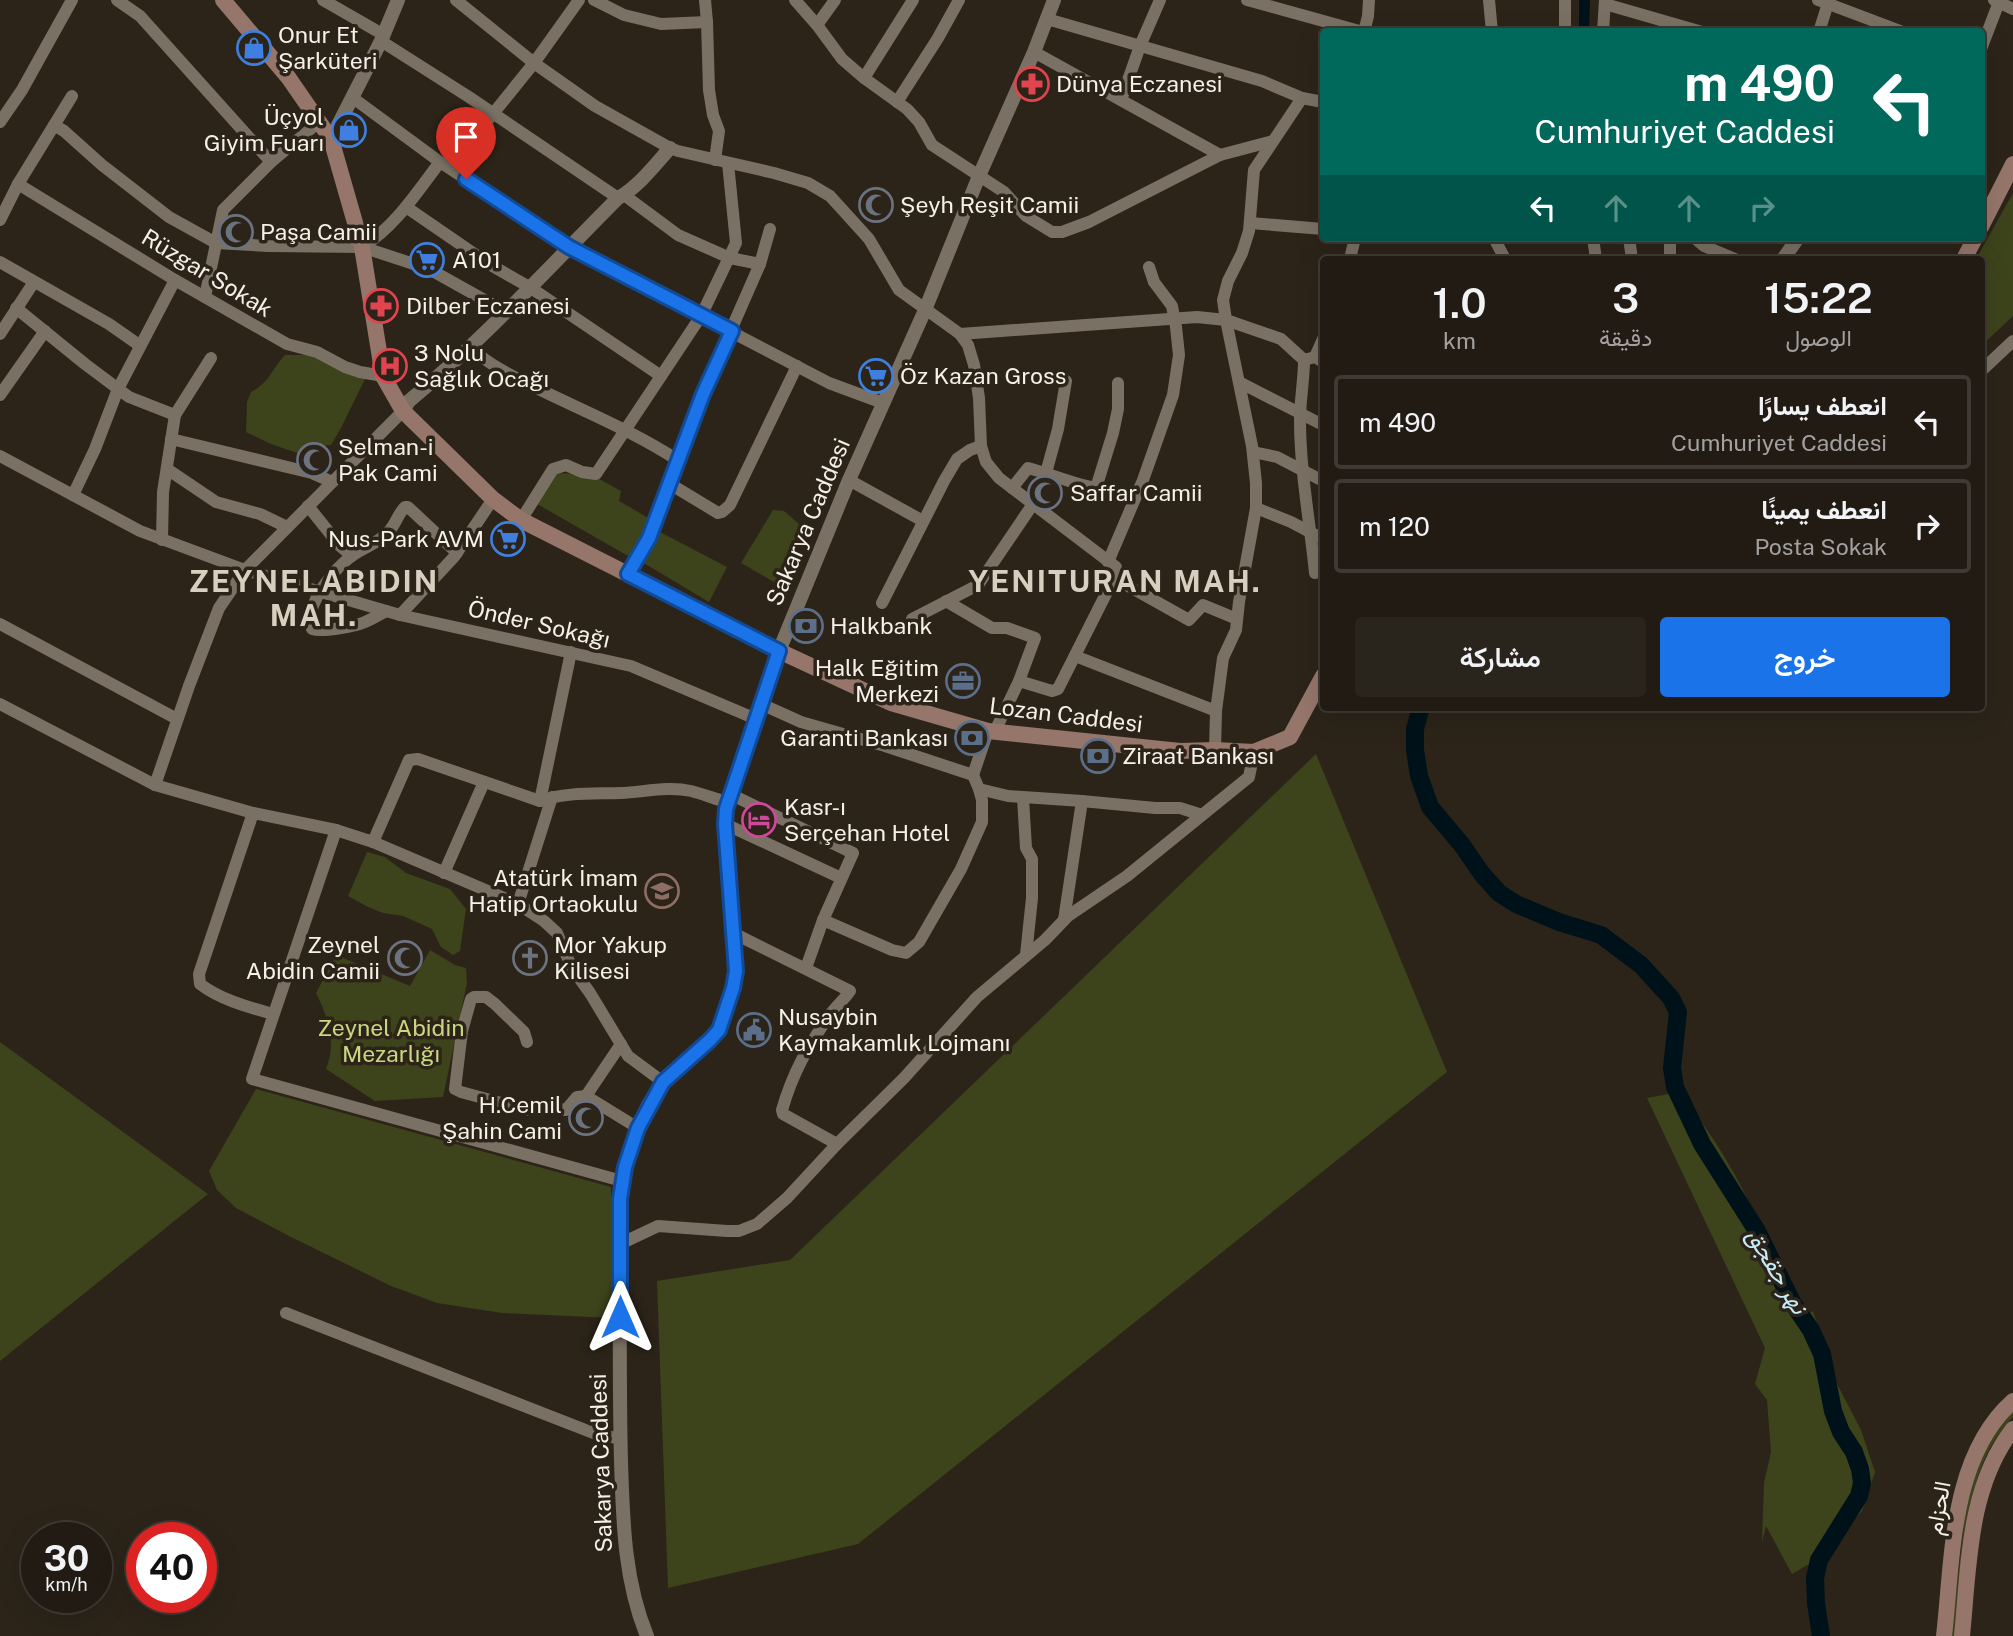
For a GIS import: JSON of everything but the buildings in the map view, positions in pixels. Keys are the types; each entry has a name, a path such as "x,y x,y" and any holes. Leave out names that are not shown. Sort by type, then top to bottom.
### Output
{"main road":[{"path":"223,0 288,77 331,139 362,247 383,376"},
{"path":"1985,219 2013,164"},
{"name":"Lozan Caddesi","path":"383,376 403,411 493,499 521,520 779,651 891,703 992,731 1180,751 1254,752 1290,737 1320,682"},
{"name":"الحزام","path":"1944,1636 1956,1527 1966,1477 1985,1434 2013,1401"},
{"name":"الحزام","path":"1962,1636 1978,1507 1992,1464 2013,1429"}],"street":[{"path":"0,122 22,90 72,0"},
{"path":"117,0 140,16 271,162"},
{"path":"323,0 678,235 730,258 760,264"},
{"path":"331,139 383,38 398,0"},
{"path":"456,0 534,63 595,106 670,148 774,173 808,184 830,196 869,239 899,290 960,334 968,345 974,365 979,398 981,446 986,462 999,478 1116,567 1114,578 1058,689 1052,691 1018,681"},
{"path":"362,247 376,239 461,145 475,136 534,63 579,0"},
{"path":"594,0 624,15 662,24 707,22"},
{"path":"705,0 709,90 713,116 719,131 715,160"},
{"path":"795,0 842,58 864,78 907,109 919,122 932,145 1004,192 1026,216 1052,232 1062,232 1090,222 1220,155 1273,141"},
{"path":"817,25 835,0"},
{"path":"864,78 913,0"},
{"path":"897,102 939,38 959,0"},
{"name":"Sakarya Caddesi","path":"647,1636 639,1616 628,1568 623,1528 620,1438 622,1181 638,1128 663,1082 710,1040 722,1023 732,997 735,979 725,824 728,798 779,651 1054,0"},
{"path":"1121,100 1139,46 1160,0"},
{"path":"1247,0 1349,28"},
{"path":"1365,28 1369,0"},
{"path":"1489,0 1492,28"},
{"path":"1565,0 1565,28"},
{"path":"1820,28 1825,1 1893,28"},
{"path":"1985,37 1996,1 2013,9"},
{"path":"1604,28 1605,2 1689,28"},
{"path":"1047,19 1262,80 1302,97 1320,101"},
{"path":"1034,52 1220,155"},
{"path":"0,220 18,184 72,96"},
{"path":"1215,750 1216,711 1223,657 1236,630 1256,508 1253,452 1223,300 1249,231 1254,170 1302,97"},
{"path":"353,98 443,164 569,247 829,383 883,403"},
{"path":"205,297 223,210 271,162 319,122"},
{"path":"54,125 169,216 216,243 362,247 429,270 506,312"},
{"path":"155,785 219,608 245,570 403,411 408,401 470,347 670,148"},
{"path":"521,520 553,469 566,465 582,472 596,474 701,316 736,243 728,163"},
{"name":"Rüzgar Sokak","path":"18,184 175,280 287,344 317,352 345,367 383,376"},
{"path":"405,207 661,376"},
{"path":"1250,223 1320,229"},
{"path":"628,574 649,538 703,394 760,264 770,229"},
{"path":"1699,242 1728,256"},
{"path":"0,262 109,324 139,345"},
{"path":"1108,562 1143,480 1173,395 1179,355 1172,306 1154,282 1149,267"},
{"path":"74,495 118,389 175,280"},
{"path":"0,334 34,282"},
{"path":"16,308 118,389 130,397 175,415"},
{"path":"960,334 1197,317 1226,320 1281,339 1314,360 1304,382 1301,413 1303,470 1317,536 1315,573"},
{"path":"0,395 45,331"},
{"path":"1985,367 2013,341"},
{"path":"470,347 480,357 515,377 625,429 679,461"},
{"path":"162,540 163,492 175,415 211,358"},
{"path":"670,484 718,513 730,505 797,366"},
{"path":"1046,472 1058,429 1066,381"},
{"path":"1239,382 1320,423"},
{"path":"1012,488 1028,468 1046,472 1074,484 1096,488 1118,409 1118,383"},
{"path":"171,439 313,473 332,481"},
{"path":"882,603 957,459 981,446"},
{"path":"1253,452 1278,457 1320,479"},
{"name":"Önder Sokağı","path":"0,456 140,531 245,570 400,615 631,666 756,719"},
{"path":"167,469 216,502 260,514 287,527"},
{"path":"849,480 923,521"},
{"path":"400,615 457,552 493,499"},
{"path":"912,618 978,584 1033,504"},
{"path":"308,506 340,547 352,556"},
{"path":"386,611 362,624 316,631 310,623 311,610 319,592 352,556 390,531 405,507 457,552"},
{"path":"1256,508 1317,536"},
{"path":"1114,578 1189,620 1203,605 1237,619"},
{"path":"823,920 892,950 906,953 919,942 961,869 982,822 982,800 973,775 1018,681 1035,638 1007,628 992,628 946,601"},
{"path":"0,624 177,719"},
{"path":"518,904 546,799 571,652"},
{"path":"1075,656 1216,711"},
{"path":"0,704 155,785 253,813 336,830 373,842 518,904 557,933 572,968 628,1056 663,1082"},
{"path":"761,704 801,722 973,775"},
{"path":"620,1244 658,1226 727,1231 749,1228 769,1215 896,1086 977,997 1045,940 1064,920 1127,876 1249,777 1254,752"},
{"path":"373,842 409,760 418,759 484,782 546,799 667,790 728,798 853,853 823,920 806,968"},
{"path":"444,873 484,782"},
{"path":"979,789 1023,798 1180,808 1202,815"},
{"path":"1023,798 1026,848 1032,859 1032,898 1026,955"},
{"path":"1064,920 1083,801"},
{"path":"253,813 199,974 200,984 210,992 273,1014"},
{"path":"725,824 842,878"},
{"path":"336,830 252,1079 622,1181"},
{"path":"733,933 850,991 831,1013 803,1056 790,1080 782,1114 836,1144"},
{"path":"527,1042 524,1032 495,1004 486,997 474,997 471,999 462,1031 455,1088 461,1093 527,1110 537,1106 566,1110 577,1097 586,1096 638,1128"},
{"path":"586,1096 621,1044"},
{"path":"286,1313 601,1436 620,1438"}],"green space":[{"path":"2013,193 2013,316 1985,342 1985,256 1978,256"},
{"path":"285,355 313,355 366,377 331,445 309,447 303,455 246,432 247,402 251,392 266,380"},
{"path":"558,473 592,475 621,491 619,501 650,519 630,557 537,504 551,476"},
{"path":"773,510 784,511 799,524 794,544 799,565 788,571 781,582 774,582 741,563"},
{"path":"660,532 727,567 709,602 642,562"},
{"path":"1316,754 1447,1072 858,1544 668,1588 657,1281 790,1260"},
{"path":"367,852 385,857 406,873 450,889 466,909 460,951 453,955 441,947 432,929 403,916 383,913 348,896"},
{"name":"Zeynel Abidin Mezarlığı","path":"430,950 455,965 466,968 467,983 443,1097 375,1101 326,1069 331,1050 330,1030 316,993 336,955 410,986"},
{"path":"0,1042 208,1194 0,1361"},
{"path":"256,1089 611,1187 612,1318 502,1313 437,1303 391,1286 236,1208 217,1190 209,1171"},
{"path":"1680,1092 1728,1163 1806,1315 1813,1311 1835,1380 1861,1430 1875,1472 1862,1511 1840,1535 1822,1565 1809,1564 1792,1574 1766,1526 1762,1542 1764,1483 1771,1452 1767,1400 1755,1384 1765,1348 1647,1098"},
{"path":"2013,1410 2013,1417 1991,1447 1977,1479 1967,1531 1956,1636 1951,1636 1967,1498 1987,1443"}],"shaded area":[{"path":"1579,0 1590,0 1589,28 1579,28"}],"waterway":[{"name":"نهر جقجق","path":"1420,711 1415,729 1415,750 1419,776 1430,807 1482,874 1499,893 1516,904 1559,922 1601,935 1641,965 1671,998 1678,1012 1672,1068 1675,1087 1702,1144 1757,1231 1792,1302 1811,1330 1822,1354 1833,1411 1860,1469 1862,1483 1859,1496 1819,1560 1815,1578 1821,1636"}],"place":[{"name":"Onur Et Şarküteri","path":"254,48"},
{"name":"Dünya Eczanesi","path":"1032,84"},
{"name":"Üçyol Giyim Fuarı","path":"349,130"},
{"name":"Şeyh Reşit Camii","path":"876,205"},
{"name":"Paşa Camii","path":"236,232"},
{"name":"A101","path":"427,260"},
{"name":"Dilber Eczanesi","path":"381,306"},
{"name":"3 Nolu Sağlık Ocağı","path":"390,366"},
{"name":"Öz Kazan Gross","path":"876,376"},
{"name":"Selman-i Pak Cami","path":"314,460"},
{"name":"Saffar Camii","path":"1045,493"},
{"name":"Nus-Park AVM","path":"508,539"},
{"name":"Halkbank","path":"806,626"},
{"name":"Halk Eğitim Merkezi","path":"963,681"},
{"name":"Garanti Bankası","path":"972,738"},
{"name":"Ziraat Bankası","path":"1098,756"},
{"name":"Kasr-ı Serçehan Hotel","path":"759,820"},
{"name":"Atatürk İmam Hatip Ortaokulu","path":"662,891"},
{"name":"Zeynel Abidin Camii","path":"405,958"},
{"name":"Mor Yakup Kilisesi","path":"530,958"},
{"name":"Nusaybin Kaymakamlık Lojmanı","path":"754,1030"},
{"name":"H.Cemil Şahin Cami","path":"586,1118"}],"district":[{"name":"YENITURAN MAH.","path":"1115,582"},
{"name":"ZEYNELABIDIN MAH.","path":"314,599"}],"route":[{"path":"466,179 569,247 732,331 703,394 649,538 628,574 779,651 726,809 736,971 732,997 719,1030 663,1082 648,1105 631,1147 620,1199 620,1317"}]}
